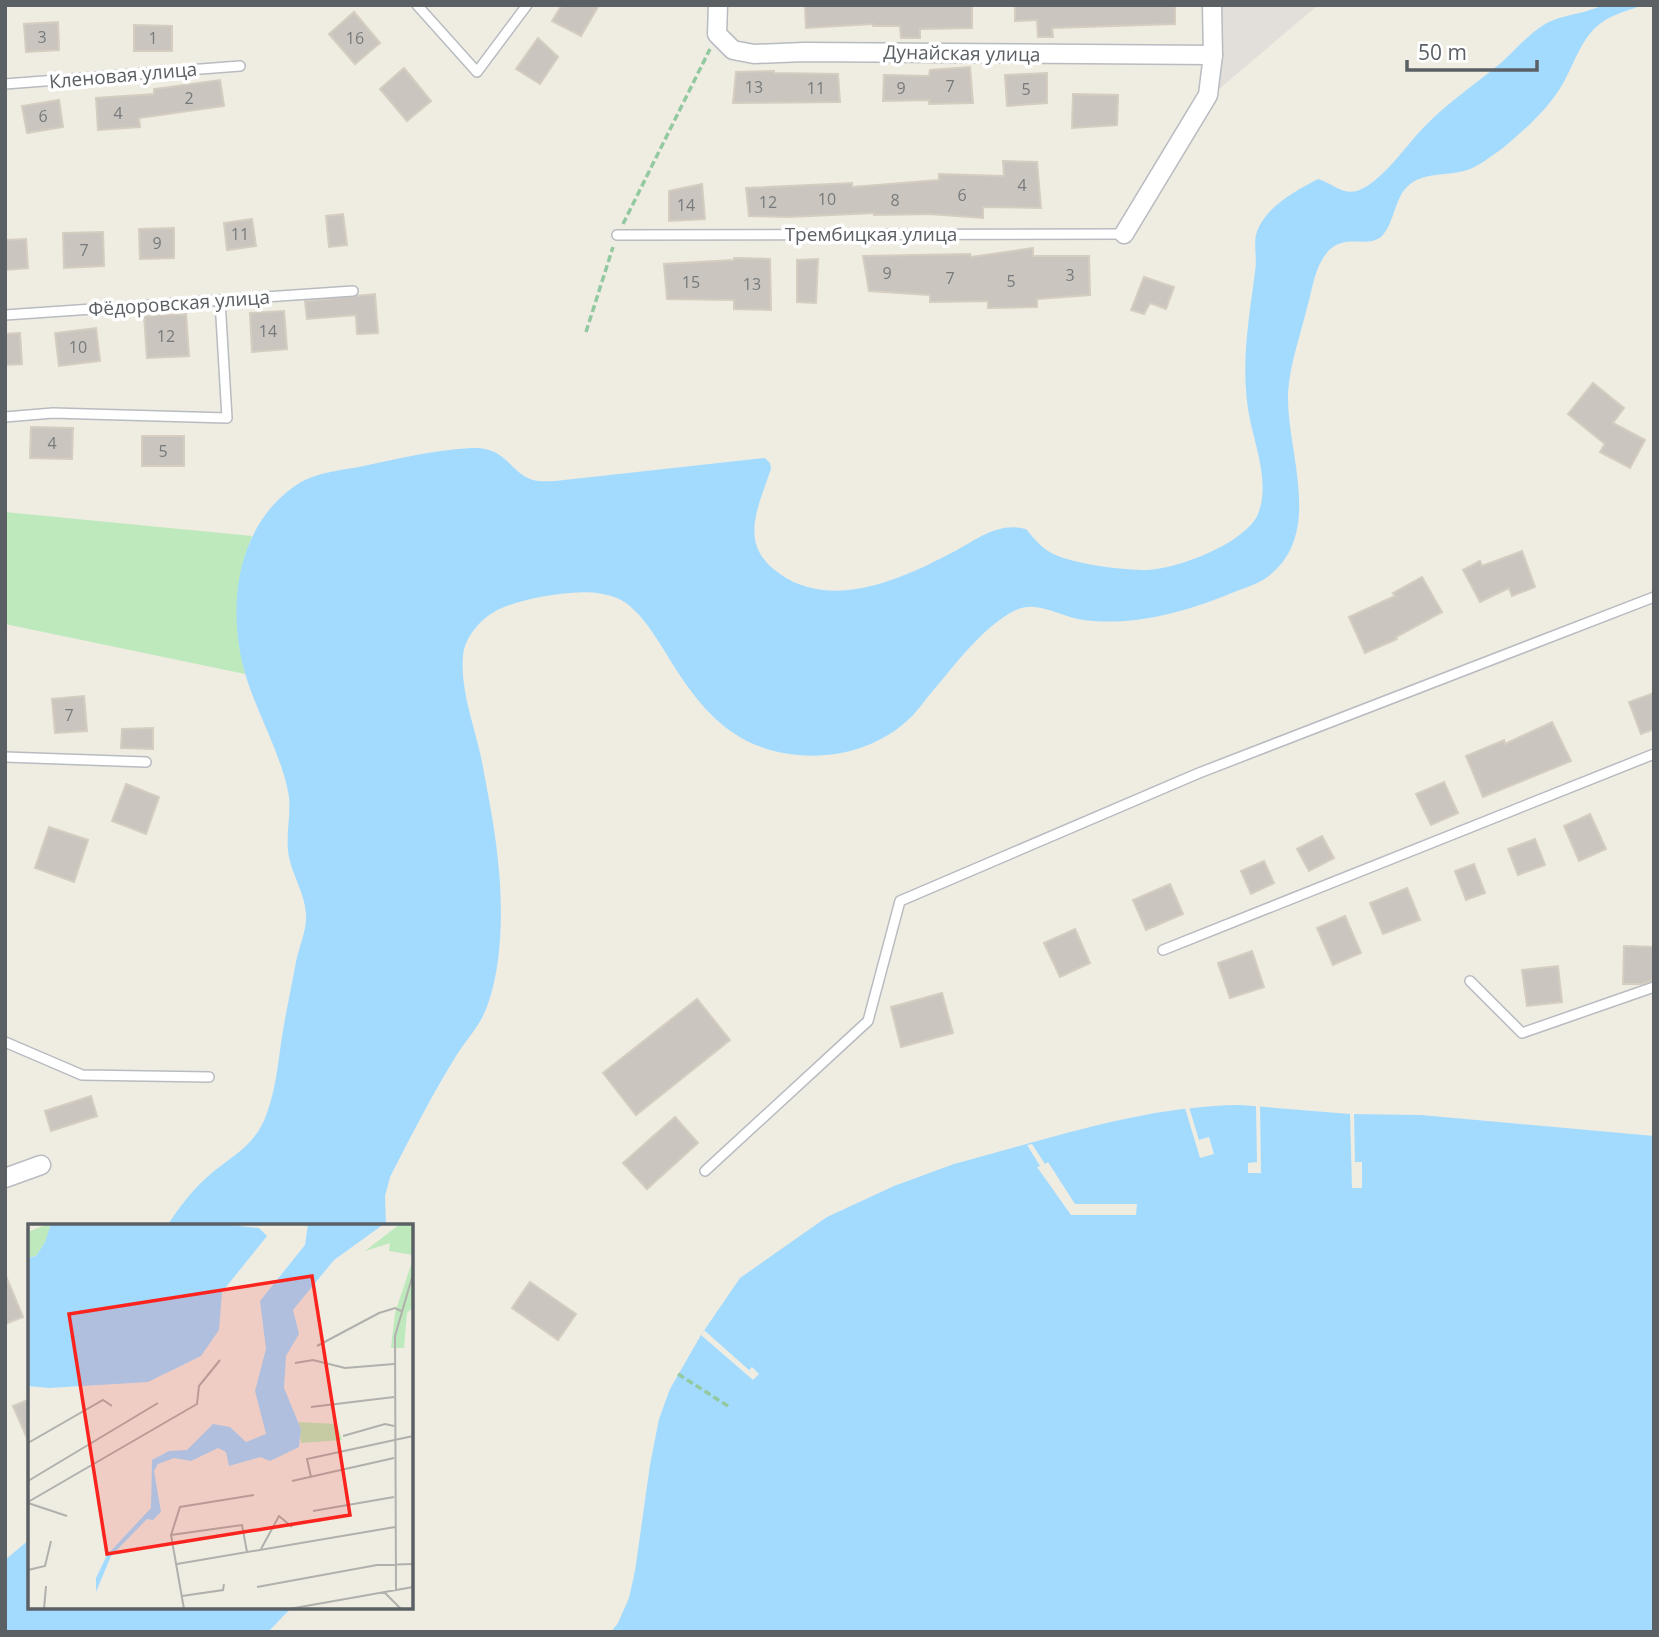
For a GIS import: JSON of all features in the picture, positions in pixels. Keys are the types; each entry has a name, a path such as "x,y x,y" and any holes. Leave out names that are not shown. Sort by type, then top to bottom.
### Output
{"street":[{"path":"717,34 718,5"},
{"path":"1124,234 1208,95 1213,55 1212,5"},
{"name":"Дунайская улица","path":"717,34 733,50 754,54 804,52 1213,55"},
{"path":"5,1178 41,1166"}],"lane":[{"path":"417,5 477,72 527,5"},
{"name":"Кленовая улица","path":"5,84 240,66"},
{"name":"Трембицкая улица","path":"617,235 1124,234"},
{"name":"Фёдоровская улица","path":"5,314 353,291"},
{"path":"5,417 53,413 227,418 220,300"},
{"path":"705,1171 868,1021 900,901 1199,773 1654,597"},
{"path":"1163,950 1654,754"},
{"path":"5,757 146,762"},
{"path":"1470,981 1522,1033 1654,987"},
{"path":"5,1042 82,1075 209,1077"}],"path":[{"path":"586,331 617,235 717,34"},
{"path":"678,1374 731,1408"}],"shaded area":[{"path":"1217,5 1318,5 1218,90"}],"green space":[{"path":"5,512 252,536 245,555 237,627 245,674 5,624"}],"water":[{"path":"1603,5 1643,5 1611,17 1594,29 1582,45 1553,98 1533,121 1503,148 1469,169 1415,181 1400,196 1390,224 1382,236 1368,242 1344,242 1329,250 1322,260 1315,276 1296,348 1288,393 1299,491 1299,516 1294,539 1284,560 1266,578 1197,606 1138,620 1078,619 1037,607 1020,608 989,628 915,713 894,731 861,748 806,756 770,750 735,734 720,723 695,697 645,622 619,599 590,592 550,595 506,606 484,619 466,643 463,669 498,857 501,907 497,966 489,1002 482,1018 456,1056 390,1177 385,1196 386,1224 168,1224 194,1190 249,1143 262,1125 274,1087 288,1002 305,926 305,907 288,850 289,797 286,782 245,673 237,621 237,594 250,542 262,519 279,499 301,482 322,474 458,449 493,451 525,476 541,481 765,458 771,469 754,526 755,539 767,563 780,574 801,585 823,590 870,586 915,570 990,532 1016,527 1026,529 1040,545 1053,554 1090,564 1147,570 1192,559 1240,535 1251,525 1262,501 1262,475 1248,409 1245,374 1256,266 1255,242 1257,231 1265,217 1285,198 1318,179 1352,192 1366,187 1385,171 1436,116 1537,30 1556,19"},
{"path":"1240,1105 1350,1114 1421,1115 1654,1136 1654,1632 611,1632 629,1598 659,1419 670,1389 701,1335 740,1278 827,1217 894,1186 954,1164 1131,1118 1167,1111"},
{"path":"28,1541 28,1609 290,1609 268,1632 5,1632 5,1560"}],"pier":[{"path":"1256,1106 1260,1106 1261,1173 1248,1173 1248,1163 1257,1162"},
{"path":"1189,1107 1199,1140 1209,1137 1214,1154 1200,1158 1185,1108"},
{"path":"1350,1114 1354,1114 1355,1162 1362,1162 1362,1188 1352,1188"},
{"path":"1032,1144 1045,1164 1048,1162 1075,1204 1137,1204 1136,1215 1071,1215 1037,1167 1040,1166 1027,1145"},
{"path":"704,1330 749,1370 752,1367 759,1374 753,1380 701,1335"}],"building":[{"path":"562,5 599,5 581,36 552,21"},
{"path":"805,5 972,5 972,28 920,29 920,38 901,38 900,26 873,24 806,28"},
{"path":"1015,5 1175,5 1175,24 1052,28 1053,37 1038,37 1037,20 1015,21"},
{"path":"354,12 380,43 355,64 329,34"},
{"path":"58,22 59,50 26,52 24,24"},
{"path":"134,25 172,26 172,51 134,51"},
{"path":"538,38 558,57 540,84 516,69"},
{"path":"970,67 973,103 883,101 884,75 929,76 930,70"},
{"path":"404,68 431,101 407,121 380,89"},
{"path":"736,72 838,74 840,102 733,103"},
{"path":"1047,73 1047,103 1007,106 1005,75"},
{"path":"220,80 224,106 139,118 140,127 98,130 96,98 154,94 154,89"},
{"path":"1073,94 1118,95 1117,125 1072,128"},
{"path":"59,100 63,127 27,133 22,106"},
{"path":"1003,161 1037,162 1041,208 983,207 983,218 874,213 749,216 746,188 852,183 852,187 939,180 939,174 1004,176"},
{"path":"702,184 705,219 669,221 669,191"},
{"path":"343,214 347,245 329,247 326,216"},
{"path":"252,219 256,246 227,250 224,223"},
{"path":"174,228 174,258 140,259 139,229"},
{"path":"103,232 104,266 64,268 63,233"},
{"path":"26,239 28,268 5,270 5,240"},
{"path":"1033,248 1033,256 1089,256 1090,295 1037,299 1037,307 988,308 988,301 930,302 930,295 869,291 863,256 970,254 971,257"},
{"path":"734,258 770,259 771,310 734,309 734,300 667,299 664,264"},
{"path":"818,259 816,303 797,302 797,260"},
{"path":"1144,277 1174,287 1166,309 1150,303 1144,314 1131,310"},
{"path":"375,294 378,333 357,334 356,315 307,319 305,301"},
{"path":"284,311 287,349 252,352 250,313"},
{"path":"186,314 189,356 147,358 144,316"},
{"path":"96,328 100,361 59,366 55,333"},
{"path":"20,333 22,364 5,365 5,334"},
{"path":"1593,383 1624,408 1613,423 1645,440 1630,468 1600,452 1605,444 1568,414"},
{"path":"31,427 73,428 72,459 30,458"},
{"path":"142,436 184,436 184,466 142,466"},
{"path":"1522,551 1535,587 1512,596 1509,588 1480,602 1463,570 1480,561 1482,566"},
{"path":"1422,577 1442,612 1396,637 1397,639 1365,653 1349,617 1395,596 1393,593"},
{"path":"1654,693 1654,729 1641,734 1629,702"},
{"path":"84,696 87,731 55,733 52,699"},
{"path":"1552,722 1571,761 1483,797 1466,756 1504,740 1505,744"},
{"path":"153,728 153,749 121,748 122,729"},
{"path":"1444,782 1458,813 1431,825 1416,794"},
{"path":"126,784 159,797 146,834 112,821"},
{"path":"1590,814 1606,849 1579,861 1564,826"},
{"path":"49,827 88,840 74,882 35,868"},
{"path":"1322,836 1334,858 1309,871 1297,849"},
{"path":"1535,839 1545,865 1518,875 1508,849"},
{"path":"1264,861 1274,883 1251,894 1241,871"},
{"path":"1474,864 1485,893 1466,900 1455,871"},
{"path":"1170,884 1183,914 1146,930 1133,900"},
{"path":"1407,888 1420,920 1383,934 1370,903"},
{"path":"1345,916 1361,953 1333,965 1317,928"},
{"path":"1075,929 1090,963 1060,977 1044,943"},
{"path":"1624,946 1654,947 1654,980 1641,984 1623,984"},
{"path":"1252,951 1264,987 1230,998 1218,963"},
{"path":"1558,966 1562,1002 1527,1006 1522,970"},
{"path":"942,993 953,1033 901,1047 891,1007"},
{"path":"697,999 730,1040 636,1115 603,1073"},
{"path":"91,1096 97,1116 51,1131 45,1111"},
{"path":"675,1117 698,1143 647,1189 623,1163"},
{"path":"5,1274 23,1317 5,1324"},
{"path":"530,1282 576,1314 558,1340 512,1308"},
{"path":"28,1400 28,1440 13,1406"}]}
